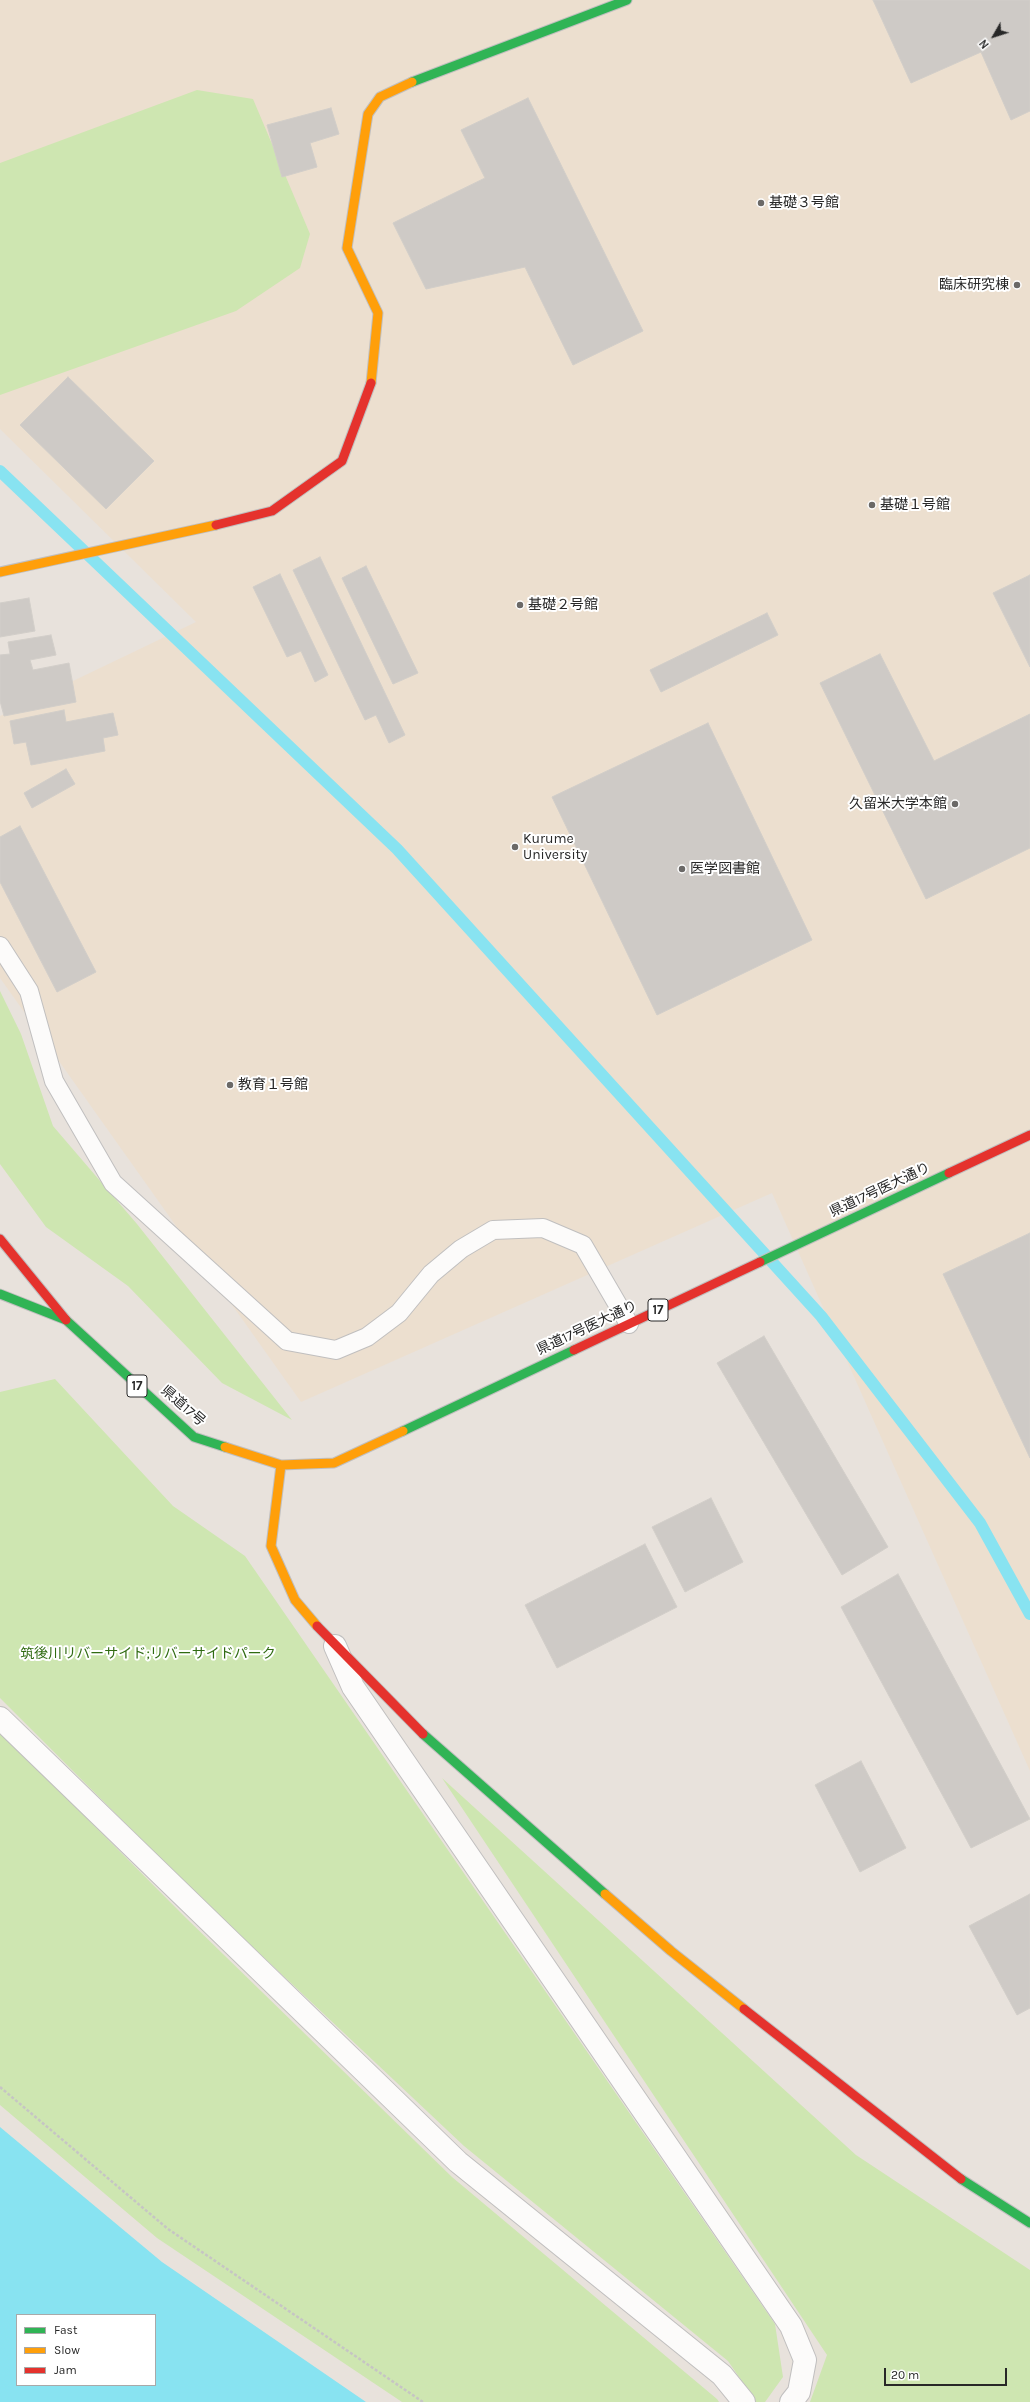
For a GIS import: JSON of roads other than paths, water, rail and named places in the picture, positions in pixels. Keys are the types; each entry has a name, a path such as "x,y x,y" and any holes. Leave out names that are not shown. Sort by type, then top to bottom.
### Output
{"street":[{"path":"0,572 173,535 272,511 342,461 371,382 378,313 346,248 368,114 380,97 433,73 627,0"},
{"name":"県道17号医大通り","path":"281,1465 334,1463 1030,1135"},
{"path":"0,1239 66,1320"},
{"name":"県道17号","path":"0,1294 66,1320 194,1438 281,1465"},
{"path":"281,1465 271,1546 295,1600 335,1646 421,1732 671,1951 952,2172 1030,2223"},
{"path":"335,1646 352,1687 791,2326 805,2360 799,2392 792,2402"},
{"path":"0,1718 458,2162 722,2375 744,2402"}],"lane":[{"path":"0,946 29,991 54,1081 113,1184 287,1341 336,1350 367,1337 399,1313 431,1274 461,1249 493,1230 542,1228 583,1245 629,1324"}],"water":[{"path":"0,2127 162,2262 366,2402 0,2402"}],"waterway":[{"path":"0,471 397,849 821,1316 980,1523 1030,1614"}],"place":[{"name":"基礎３号館","path":"761,203"},
{"name":"臨床研究棟","path":"1017,285"},
{"name":"基礎１号館","path":"872,505"},
{"name":"基礎２号館","path":"520,605"},
{"name":"久留米大学本館","path":"955,804"},
{"name":"Kurume University","path":"515,847"},
{"name":"医学図書館","path":"682,869"},
{"name":"教育１号館","path":"230,1085"}],"park label":[{"name":"筑後川リバーサイド;リバーサイドパーク","path":"148,1654"}]}
